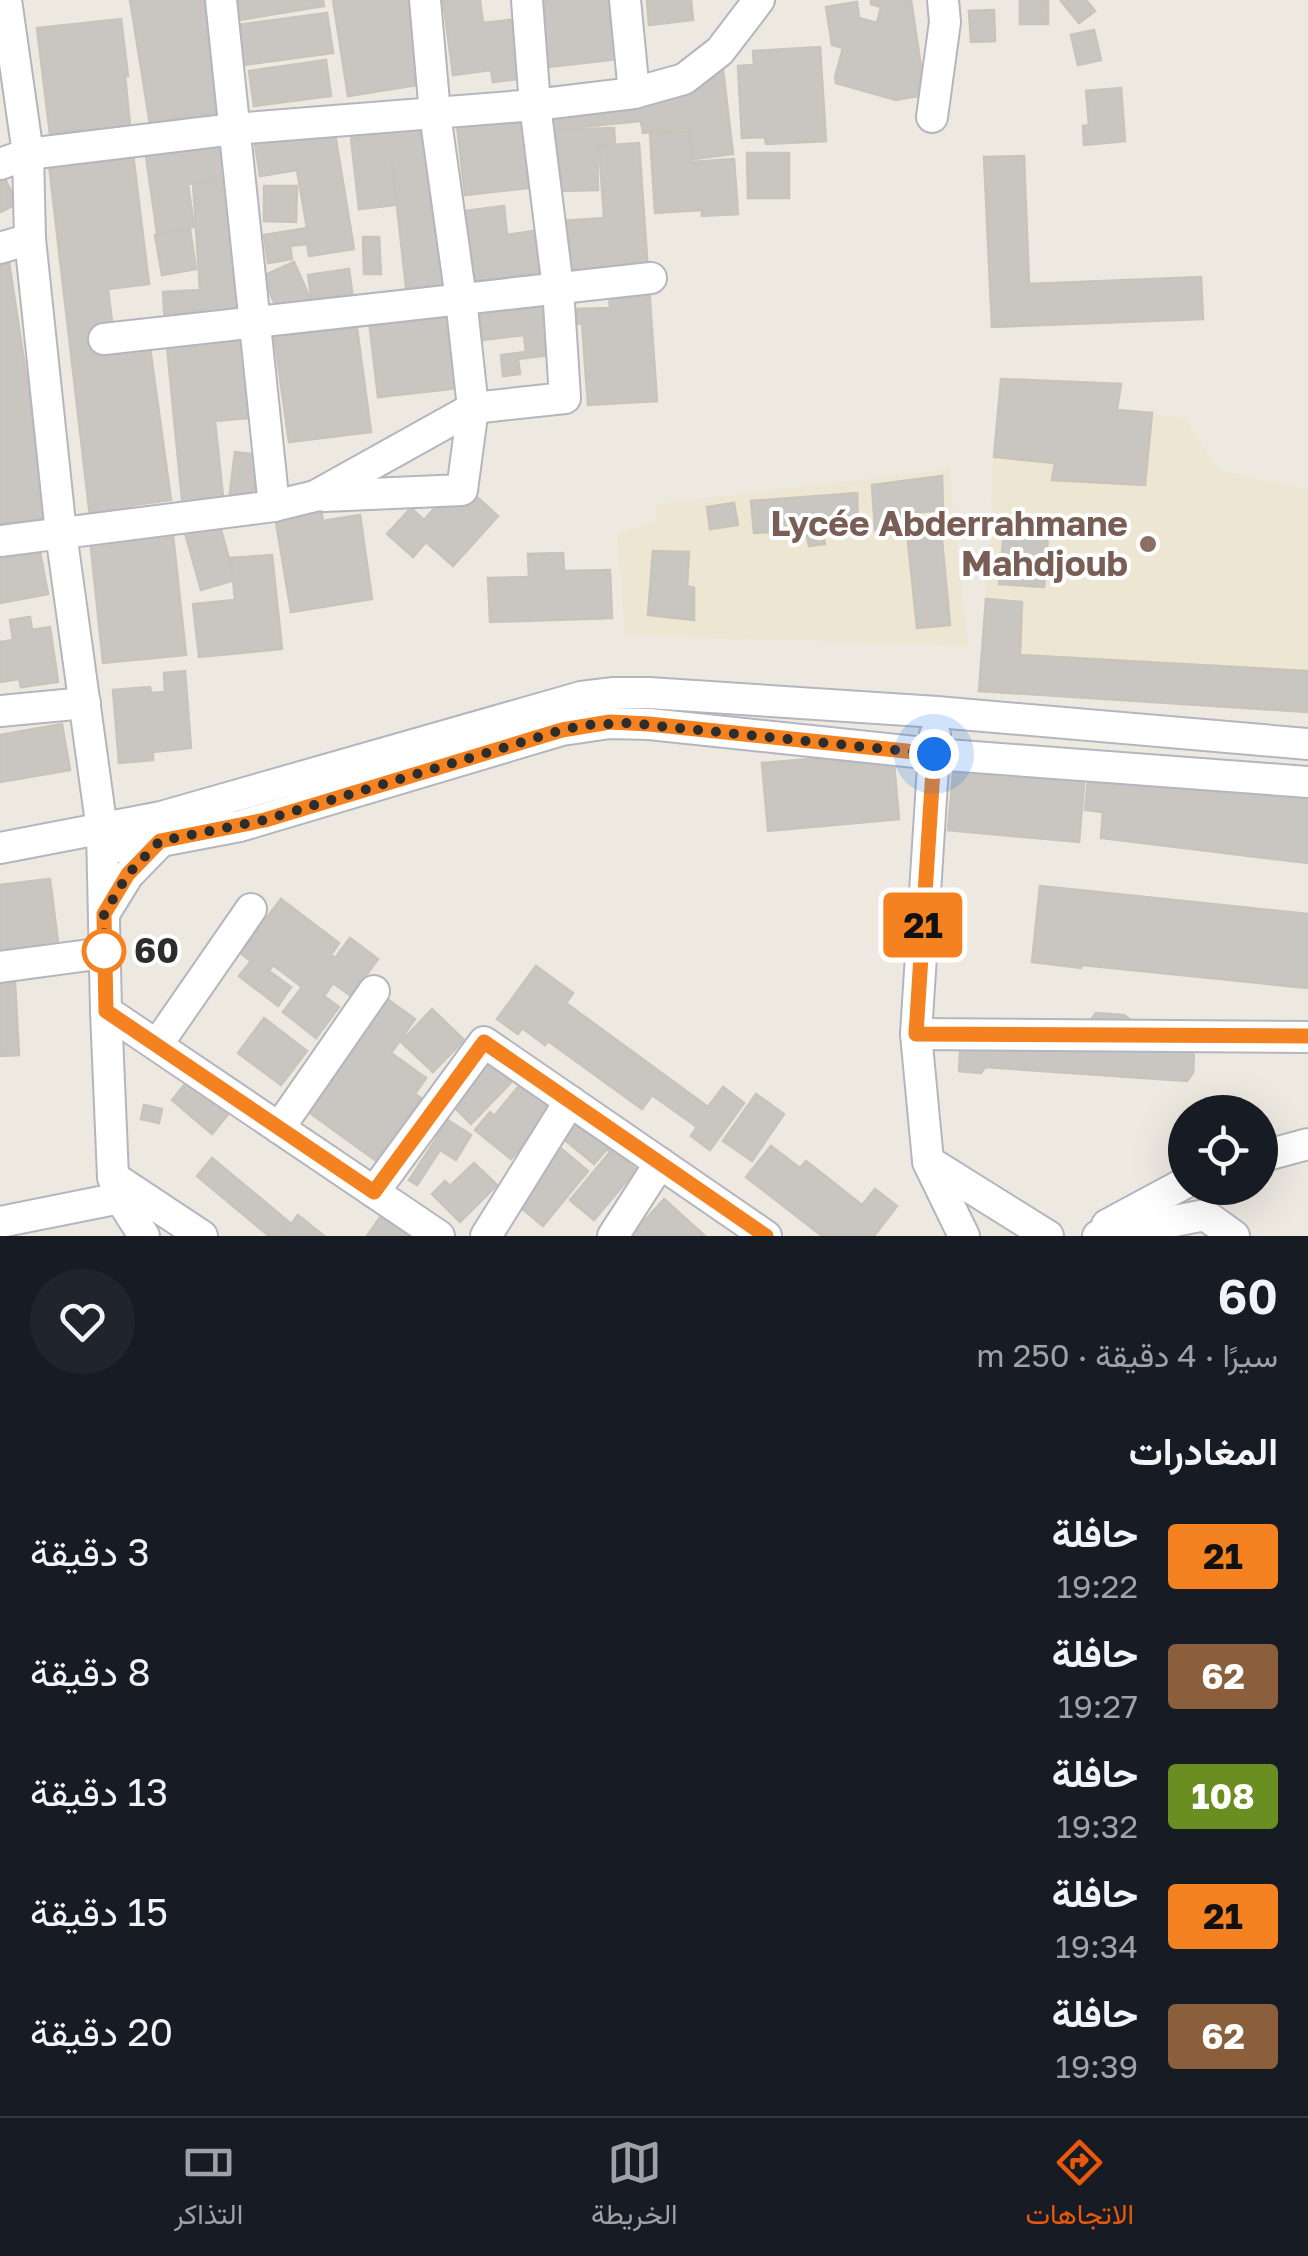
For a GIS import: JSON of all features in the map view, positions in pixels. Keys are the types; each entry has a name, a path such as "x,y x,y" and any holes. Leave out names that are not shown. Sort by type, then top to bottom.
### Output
{"street":[{"path":"6,0 14,159 30,239 61,533 102,839 106,1011 117,1187 144,1236"},
{"path":"221,0 274,506"},
{"path":"0,541 274,506 316,496 462,490 473,408 435,114 425,0"},
{"path":"316,496 473,408 565,398 558,288 535,105 527,0"},
{"path":"626,0 634,92"},
{"path":"730,0 734,33"},
{"path":"14,159 234,129 535,105 634,92 684,79 720,51 759,0"},
{"path":"932,118 945,22 942,0"},
{"path":"0,248 30,239"},
{"path":"104,339 650,278"},
{"path":"102,839 161,817 581,697 614,693 936,712 1308,744"},
{"path":"0,710 85,703"},
{"path":"936,712 916,1034 928,1160 964,1236"},
{"path":"0,848 102,839 160,841 252,823 586,725 610,722 934,754 1308,782"},
{"path":"104,914 128,874 160,841"},
{"path":"157,1045 251,909"},
{"path":"0,967 104,952"},
{"path":"279,1128 374,991"},
{"path":"106,1011 439,1236"},
{"path":"916,1034 1308,1036"},
{"path":"374,1192 484,1042 660,1163 752,1232"},
{"path":"486,1236 570,1102"},
{"path":"1278,1152 1308,1144"},
{"path":"928,1160 1048,1236"},
{"path":"613,1236 660,1163"},
{"path":"0,1222 117,1187 202,1236"},
{"path":"1087,1236 1168,1192"},
{"path":"1098,1236 1205,1214 1234,1236"}],"shaded area":[{"name":"Lycée Abderrahmane Mahdjoub","path":"1001,379 1121,384 1117,410 1184,417 1218,470 1308,489 1308,712 980,691"},
{"path":"949,469 968,646 625,635 617,533 657,521 657,504"}],"building":[{"path":"130,0 215,0 226,111 150,124"},
{"path":"236,0 323,0 324,6 239,20"},
{"path":"333,0 418,0 430,83 348,96"},
{"path":"443,0 480,0 483,23 530,18 537,77 493,82 491,70 453,75"},
{"path":"539,0 621,0 628,58 547,67"},
{"path":"647,0 691,0 693,20 649,25"},
{"path":"871,0 911,0 923,80 918,96 896,100 836,83 843,48 832,45 826,7 857,2 859,18 877,23 881,7 871,4"},
{"path":"1020,0 1048,0 1048,24 1020,24"},
{"path":"1063,0 1086,0 1095,11 1079,23"},
{"path":"994,10 995,41 971,42 969,11"},
{"path":"327,13 333,53 243,65 237,25"},
{"path":"121,19 130,125 50,134 37,28"},
{"path":"1094,30 1101,60 1078,65 1071,35"},
{"path":"820,47 826,141 766,144 765,137 742,138 738,66 754,65 753,51"},
{"path":"326,60 331,96 254,106 249,71"},
{"path":"723,70 733,154 693,159 689,128 643,133 641,121 552,130 548,87"},
{"path":"1121,88 1125,141 1084,145 1083,126 1089,125 1086,91"},
{"path":"527,95 547,186 465,195 455,108"},
{"path":"331,110 354,249 309,256 307,244 290,246 292,259 268,263 264,235 307,228 297,170 260,176 253,132"},
{"path":"430,112 460,388 378,397 369,320 409,315 392,160 396,205 359,209 349,120"},
{"path":"614,128 615,145 597,146 598,190 556,191 554,130"},
{"path":"228,130 235,178 188,184 194,227 157,233 144,142"},
{"path":"689,131 691,162 734,159 738,214 702,216 702,210 655,213 650,133"},
{"path":"639,143 657,401 588,405 582,323 577,324 576,309 610,308 607,268 565,270 562,221 604,218 599,146"},
{"path":"132,146 149,284 108,289 113,330 147,326 171,500 133,505 133,512 90,517 48,156"},
{"path":"747,153 789,153 789,198 748,198"},
{"path":"1024,156 1029,284 1201,277 1203,319 992,327 984,157"},
{"path":"0,168 17,204 0,212"},
{"path":"234,181 244,318 165,323 163,292 200,290 193,183"},
{"path":"264,186 297,186 296,222 264,221"},
{"path":"504,206 507,235 549,229 554,271 513,276 514,289 557,284 566,353 518,359 520,374 503,376 501,355 526,352 524,335 481,340 465,211"},
{"path":"190,229 196,269 162,275 155,235"},
{"path":"363,237 379,237 381,274 364,274"},
{"path":"9,262 48,518 0,525 0,264"},
{"path":"294,262 311,300 279,314 263,276"},
{"path":"349,269 371,432 289,442 272,321 314,315 308,275"},
{"path":"249,328 258,417 215,421 224,506 183,510 166,336"},
{"path":"1001,379 1121,384 1117,410 1152,413 1145,485 1052,480 1055,463 994,457"},
{"path":"235,452 261,455 255,511 228,508"},
{"path":"942,476 943,510 909,513 907,517 891,519 894,527 875,530 872,485"},
{"path":"459,481 498,516 453,566 426,542 413,557 387,534 411,508 424,520"},
{"path":"857,493 858,525 822,530 825,544 809,546 806,530 754,533 751,501"},
{"path":"319,497 323,521 360,515 372,599 291,612 273,504"},
{"path":"734,503 738,525 710,529 707,507"},
{"path":"216,512 235,580 201,590 182,522"},
{"path":"940,519 950,625 917,628 906,522"},
{"path":"172,526 186,655 103,663 89,529"},
{"path":"1004,531 1048,535 1044,587 999,584"},
{"path":"653,551 689,552 687,586 694,588 694,620 648,615"},
{"path":"40,552 48,594 0,603 0,559"},
{"path":"563,553 564,571 610,570 612,618 490,622 488,578 529,577 528,554"},
{"path":"272,555 282,649 199,657 193,604 235,600 231,558"},
{"path":"986,599 1022,602 1020,655 1308,671 1308,712 979,691"},
{"path":"30,617 32,630 50,627 58,682 21,687 19,679 0,682 0,642 13,640 10,620"},
{"path":"185,671 191,748 153,752 153,760 119,763 113,690 150,687 151,693 165,692 164,673"},
{"path":"62,724 70,770 0,782 0,735"},
{"path":"893,752 899,819 768,831 762,763"},
{"path":"954,762 1085,774 1079,842 948,830"},
{"path":"1089,770 1308,788 1308,863 1101,838 1103,812 1085,810"},
{"path":"50,879 59,950 0,957 0,885"},
{"path":"1040,886 1308,914 1308,988 1032,962"},
{"path":"281,899 339,943 331,955 335,958 350,938 378,959 351,996 333,983 324,996 339,1007 316,1038 283,1012 302,987 273,965 269,971 291,987 278,1006 239,976 251,961 240,953"},
{"path":"536,966 573,993 566,1003 708,1107 723,1087 744,1103 710,1150 691,1136 697,1127 652,1095 642,1109 548,1041 545,1045 522,1028 518,1034 497,1019"},
{"path":"0,982 15,982 19,1055 0,1056"},
{"path":"383,996 415,1019 391,1053 426,1078 415,1094 421,1098 375,1160 303,1108"},
{"path":"432,1009 464,1040 433,1072 401,1042"},
{"path":"1096,1013 1124,1015 1138,1025 1155,1027 1194,1055 1193,1073 1187,1081 985,1067 981,1073 959,1071 960,1052 968,1043 1087,1025"},
{"path":"264,1018 307,1051 281,1085 238,1053"},
{"path":"486,1041 519,1074 471,1124 448,1101"},
{"path":"194,1073 235,1106 212,1134 172,1100"},
{"path":"524,1080 555,1105 511,1159 475,1130 490,1112 494,1116"},
{"path":"756,1094 784,1114 752,1161 723,1141"},
{"path":"144,1105 162,1109 159,1123 141,1119"},
{"path":"443,1117 471,1135 456,1160 440,1150 417,1185 409,1180 438,1136 434,1133"},
{"path":"574,1117 636,1170 594,1220 570,1200 610,1152 607,1149 594,1164 559,1135"},
{"path":"558,1146 588,1171 543,1226 513,1201"},
{"path":"771,1146 800,1168 806,1161 862,1205 875,1189 897,1206 874,1236 822,1236 746,1177"},
{"path":"212,1158 290,1223 279,1236 269,1236 197,1176"},
{"path":"474,1163 497,1185 460,1222 432,1194 445,1181 450,1186"},
{"path":"664,1199 705,1236 631,1236"},
{"path":"383,1213 416,1236 367,1236"},
{"path":"298,1215 324,1236 282,1236"}],"bus line":[{"name":"21","path":"766,1236 484,1042 374,1192 106,1011 104,914 128,874 160,841 265,820 562,730 610,722 649,724 934,754 916,1034 1308,1036"}],"place":[{"name":"Lycée Abderrahmane Mahdjoub","path":"1148,544"},
{"name":"60","path":"104,951"}],"route":[{"path":"104,951 104,914 128,874 160,841 265,820 562,730 610,722 649,724 934,754"}]}
